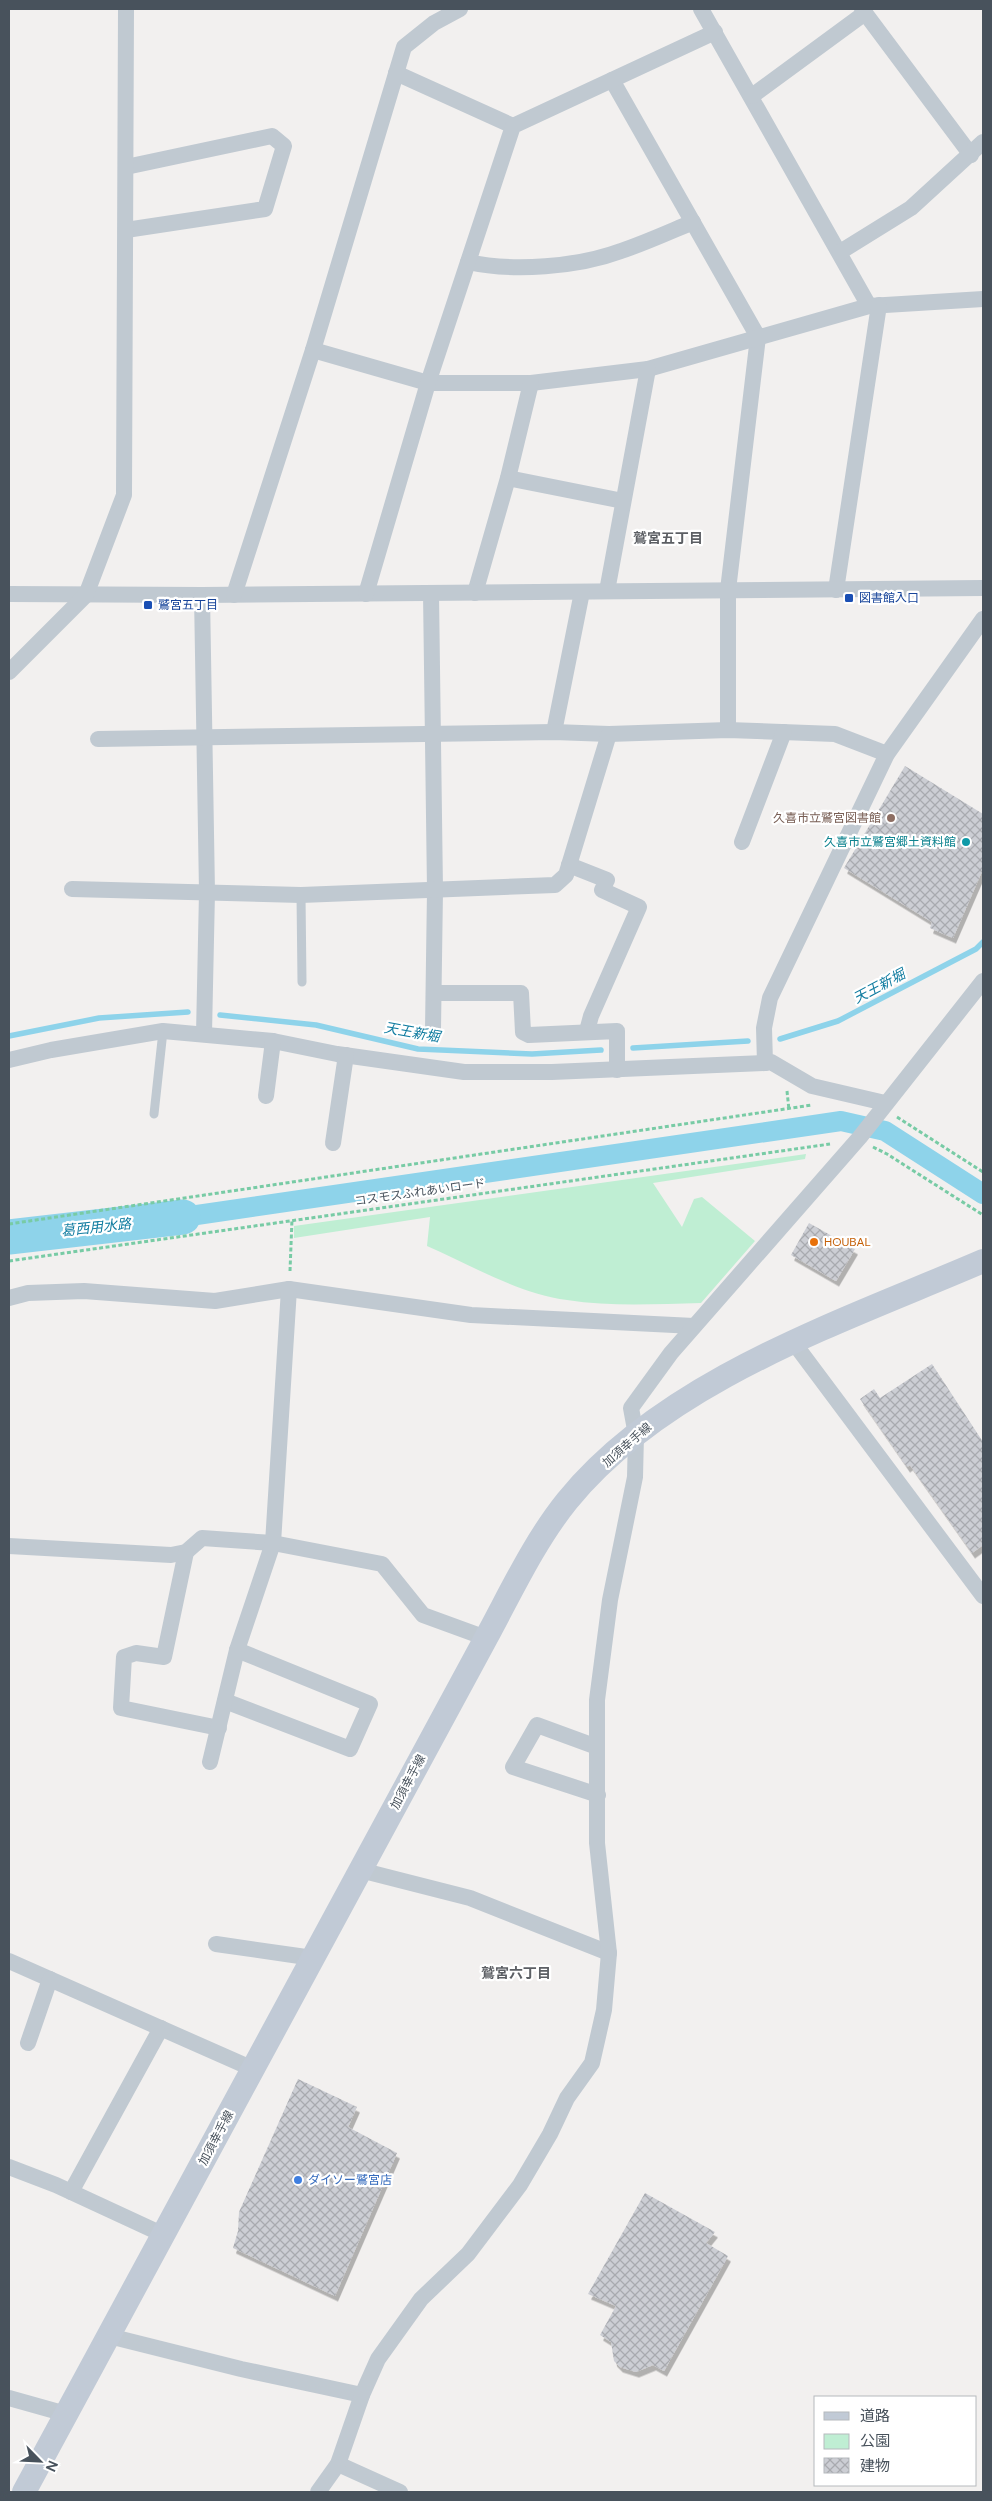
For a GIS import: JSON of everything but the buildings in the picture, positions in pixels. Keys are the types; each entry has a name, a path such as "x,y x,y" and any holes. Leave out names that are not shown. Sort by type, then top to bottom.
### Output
{"main road":[{"name":"加須幸手線","path":"24,2492 486,1638 544,1534 568,1500 636,1435 676,1405 714,1383 794,1343 983,1261"}],"street":[{"path":"9,672 86,595 124,495 126,9"},
{"path":"234,595 313,350 404,47 434,23 460,9"},
{"path":"701,9 840,252 874,306 836,590"},
{"path":"752,96 864,11 971,155"},
{"path":"366,594 428,382 513,126 715,32"},
{"path":"396,73 513,126"},
{"path":"612,80 758,337 728,590 728,730"},
{"path":"126,167 272,136 284,146 265,209 126,230"},
{"path":"840,252 911,208 983,142"},
{"path":"468,262 491,267 555,266 619,252 693,222"},
{"path":"313,350 428,382 530,383 648,369 874,306 983,299"},
{"path":"607,592 648,369"},
{"path":"475,593 508,478 530,383"},
{"path":"508,478 624,502"},
{"path":"9,594 234,595 983,588"},
{"path":"554,732 582,592"},
{"path":"431,593 435,890 433,1029"},
{"path":"202,595 207,892 204,1034"},
{"path":"765,1063 764,1028 770,998 887,754 983,619"},
{"path":"98,739 554,732 610,734 728,730 835,734 887,754"},
{"path":"742,842 784,732"},
{"path":"72,889 301,895 555,885 566,875 610,734"},
{"path":"569,865 607,880 602,890 639,907 591,1016 587,1031"},
{"path":"318,2492 338,2464 362,2395 378,2359 421,2299 468,2254 520,2185 550,2134 567,2098 592,2064 604,2010 609,1953 597,1843 597,1700 610,1600 635,1477 636,1435 631,1408 670,1353 863,1141 983,981"},
{"path":"434,994 521,993 523,1032 529,1035 616,1031 617,1070"},
{"path":"9,1060 51,1050 163,1031 273,1041 346,1055 464,1072 617,1070 771,1062 812,1086 884,1111"},
{"path":"266,1096 273,1041"},
{"path":"334,1143 346,1055"},
{"path":"9,1298 28,1293 84,1290 215,1301 289,1289 471,1315 694,1326"},
{"path":"210,1762 237,1650 274,1543 289,1289"},
{"path":"794,1343 983,1596"},
{"path":"9,1546 171,1555 186,1552 202,1538 274,1543 382,1564 423,1614 486,1638"},
{"path":"186,1552 164,1657 136,1652 124,1656 121,1708 219,1728"},
{"path":"225,1701 350,1749 370,1704 237,1650"},
{"path":"597,1747 537,1725 513,1767 598,1795"},
{"path":"360,1870 470,1898 609,1953"},
{"path":"216,1944 313,1958"},
{"path":"9,1961 253,2069"},
{"path":"28,2043 50,1979"},
{"path":"71,2192 160,2028"},
{"path":"9,2167 71,2192 164,2235"},
{"path":"109,2336 241,2369 362,2395"},
{"path":"9,2398 66,2414"},
{"path":"338,2464 400,2492"}],"lane":[{"path":"301,895 302,982"},
{"path":"154,1114 163,1031"}],"path":[{"path":"9,1224 814,1105"},
{"path":"884,1111 983,1172"},
{"path":"863,1141 887,1154 983,1215"},
{"name":"コスモスふれあいロード","path":"9,1261 804,1146 834,1144"},
{"path":"289,1289 292,1219"}],"green space":[{"path":"806,1154 805,1159 653,1183 682,1227 694,1199 702,1197 755,1241 701,1303 600,1304 549,1297 531,1292 427,1246 430,1217 294,1238 294,1226"}],"waterway":[{"name":"天王新堀","path":"780,1039 838,1021 976,949 983,942"},
{"name":"天王新堀","path":"9,1036 99,1018 188,1012"},
{"name":"天王新堀","path":"220,1015 316,1025 418,1049 532,1054 601,1050"},
{"name":"天王新堀","path":"633,1048 748,1041"},
{"path":"183,1217 841,1121 885,1131 983,1194"},
{"name":"葛西用水路","path":"9,1237 183,1217"}],"place":[{"name":"図書館入口","path":"849,598"},
{"name":"鷲宮五丁目","path":"148,605"},
{"name":"久喜市立鷲宮図書館","path":"891,818"},
{"name":"久喜市立鷲宮郷土資料館","path":"966,842"},
{"name":"HOUBAL","path":"814,1242"},
{"name":"ダイソー鷲宮店","path":"298,2180"}],"district":[{"name":"鷲宮五丁目","path":"668,538"},
{"name":"鷲宮六丁目","path":"516,1973"}]}
